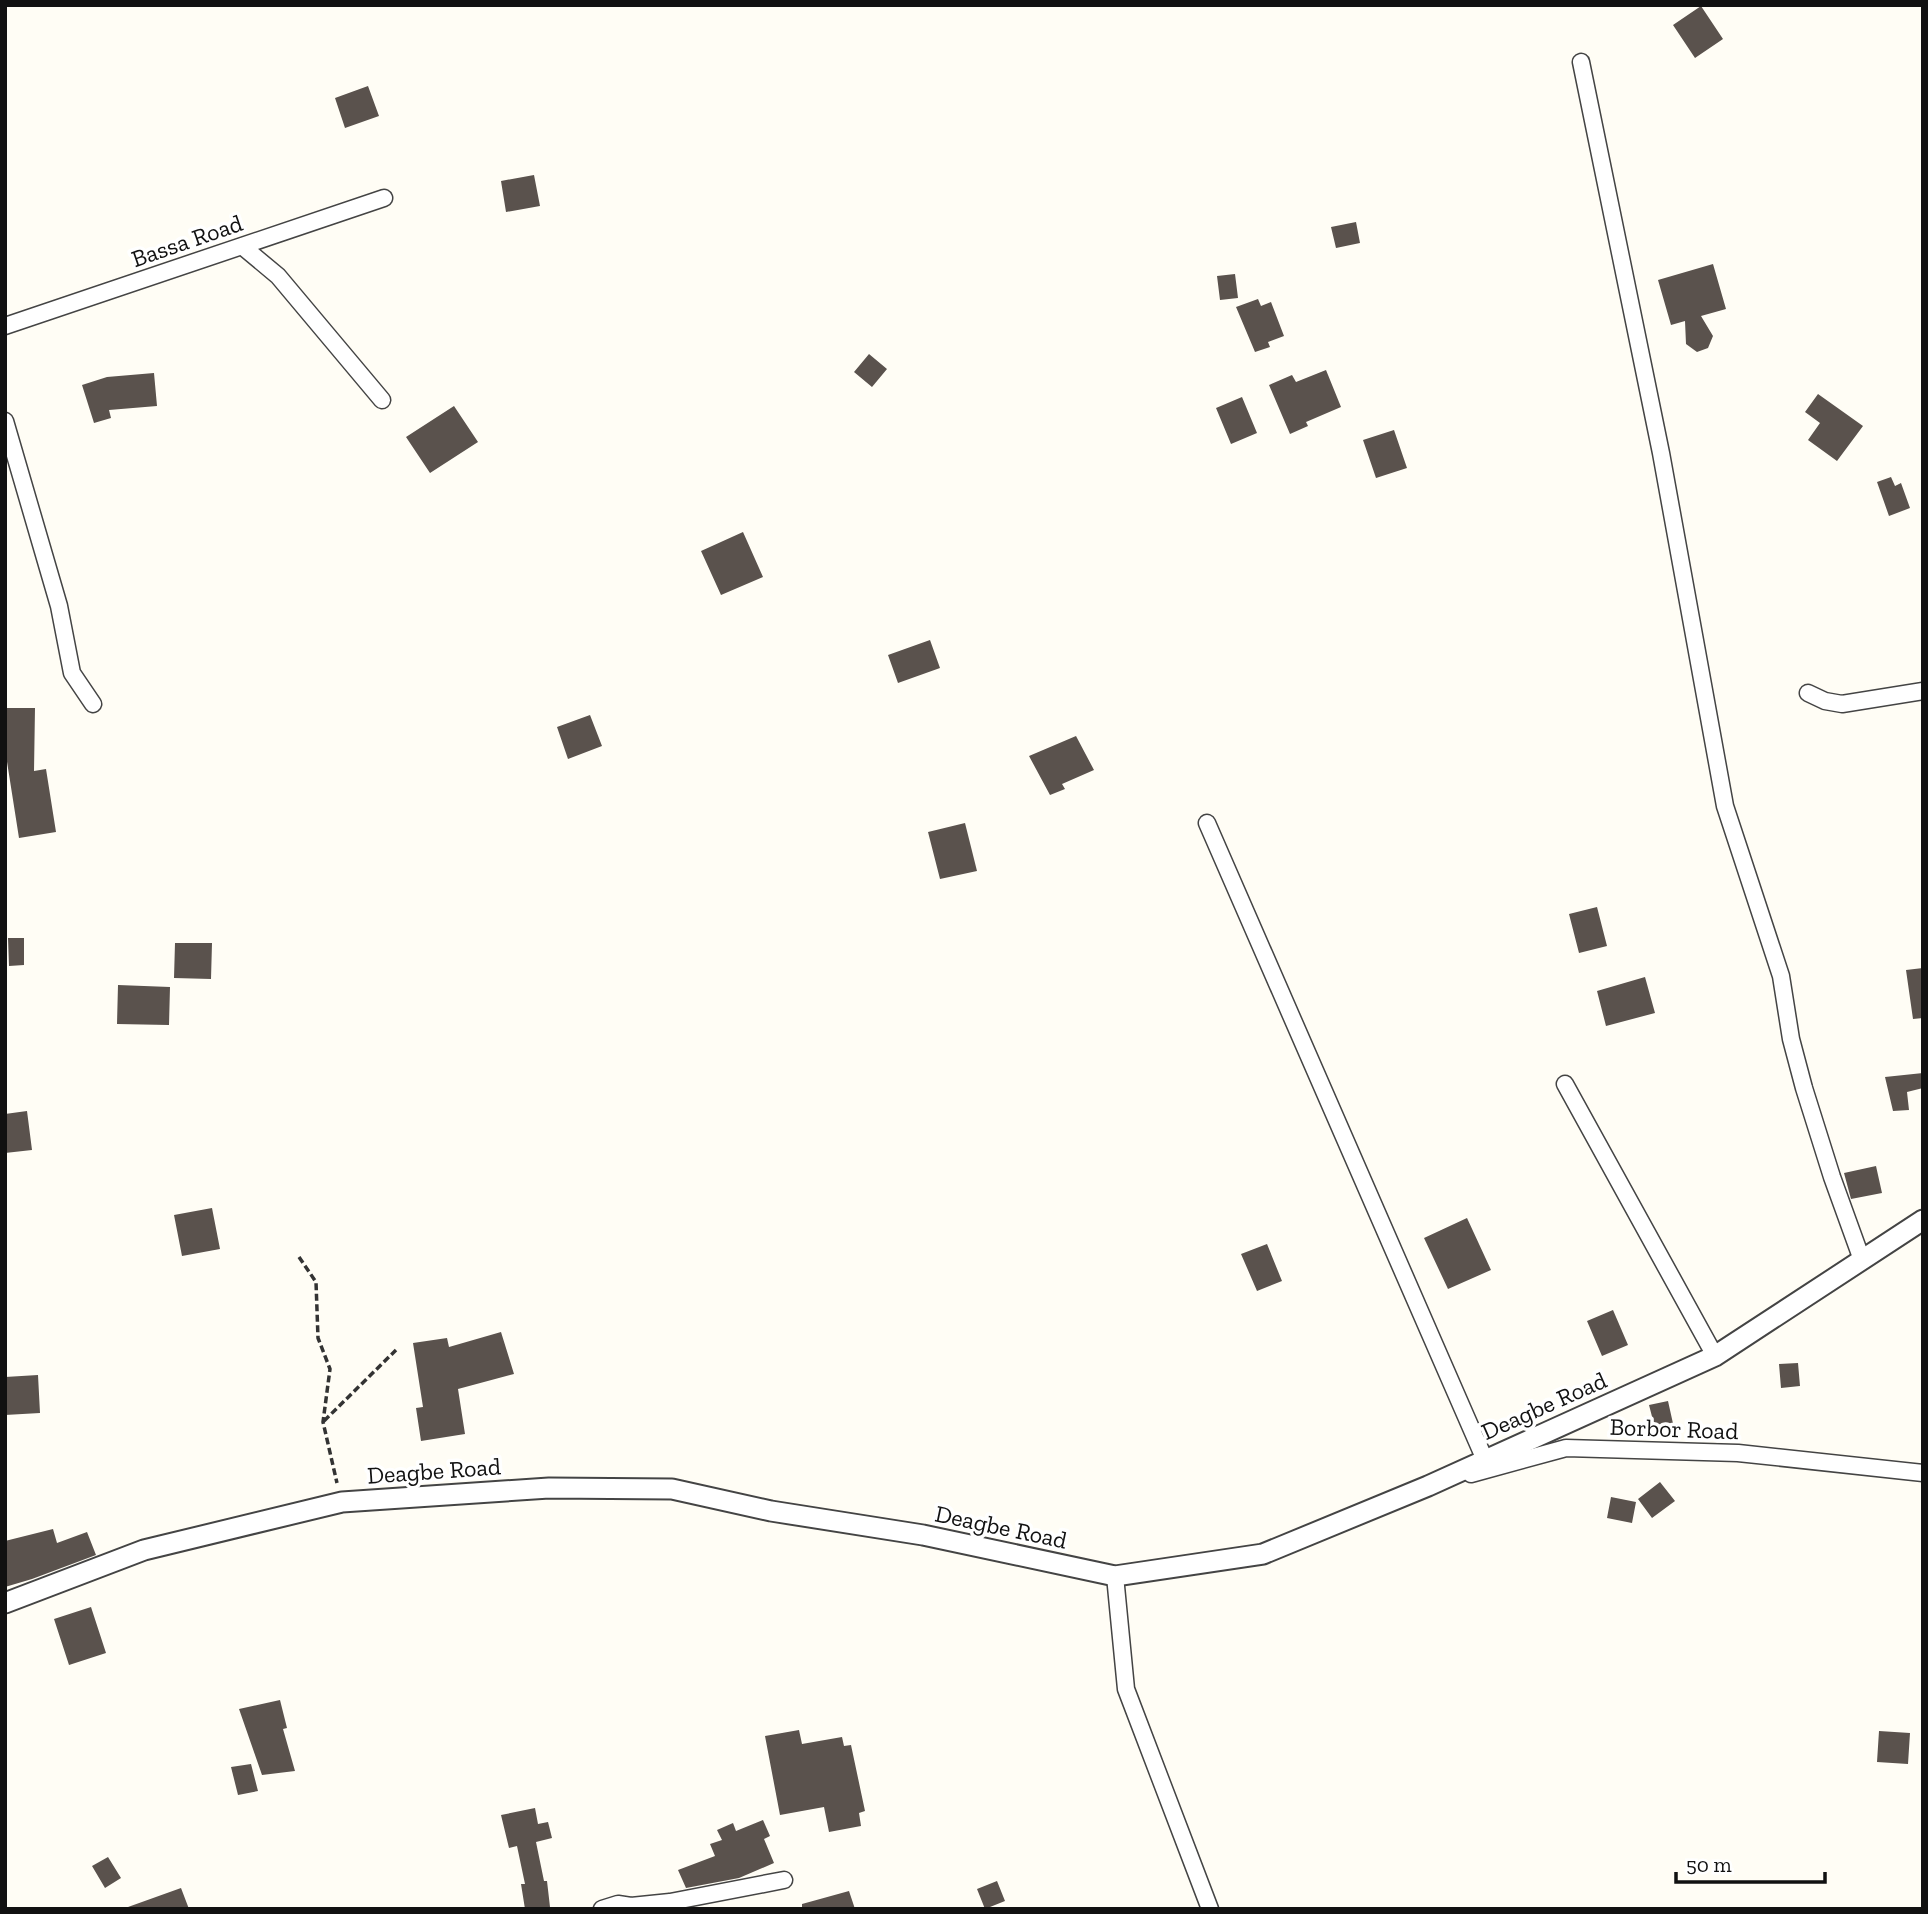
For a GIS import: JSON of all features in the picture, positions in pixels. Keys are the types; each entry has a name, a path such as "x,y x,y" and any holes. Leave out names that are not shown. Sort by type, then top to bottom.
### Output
{"street":[{"path":"1581,62 1661,453 1725,806 1781,976 1791,1039 1804,1088 1862,1260"},
{"name":"Bassa Road","path":"5,326 384,198"},
{"path":"242,246 278,276 383,400"},
{"path":"5,421 59,607 72,673 93,704"},
{"path":"1808,693 1825,701 1842,704 1923,691"},
{"path":"1207,823 1485,1460"},
{"path":"1565,1083 1715,1356"},
{"name":"Deagbe Road","path":"5,1603 144,1550 342,1502 549,1488 671,1489 771,1511 923,1535 1115,1576 1262,1554 1428,1486 1715,1356 1923,1220"},
{"name":"Borbor Road","path":"1428,1486 1566,1448 1738,1453 1923,1473"},
{"path":"1115,1576 1126,1689 1210,1909"},
{"path":"602,1909 618,1903 631,1906 670,1902 784,1880"}],"path":[{"path":"299,1257 316,1282 318,1338 330,1369 323,1422 342,1502"},
{"path":"323,1422 396,1350"}],"building":[{"path":"1701,6 1723,39 1695,58 1673,25"},
{"path":"368,86 379,116 345,128 335,98"},
{"path":"534,175 540,206 506,212 501,181"},
{"path":"1356,222 1360,243 1336,248 1331,227"},
{"path":"1713,264 1726,309 1701,316 1713,336 1708,348 1697,352 1686,344 1685,321 1671,325 1658,280"},
{"path":"1235,274 1238,298 1220,300 1217,276"},
{"path":"1258,299 1261,306 1271,302 1284,336 1268,342 1270,347 1255,352 1236,307"},
{"path":"869,354 887,369 872,387 854,372"},
{"path":"1326,370 1341,407 1306,422 1308,426 1290,434 1269,385 1292,375 1296,382"},
{"path":"154,373 157,406 109,410 111,418 94,423 82,385 107,377"},
{"path":"1818,394 1863,426 1837,461 1808,440 1820,423 1805,412"},
{"path":"1242,397 1257,433 1231,444 1216,408"},
{"path":"454,406 478,442 430,473 406,437"},
{"path":"1394,430 1407,468 1376,478 1363,440"},
{"path":"1891,477 1895,486 1901,483 1910,508 1889,516 1877,482"},
{"path":"743,532 763,577 721,595 701,551"},
{"path":"930,640 940,668 898,683 888,655"},
{"path":"5,708 35,708 34,771 46,769 56,832 19,838 5,749"},
{"path":"590,715 602,746 568,759 557,727"},
{"path":"1076,736 1094,770 1062,784 1065,789 1050,795 1029,756"},
{"path":"965,823 977,871 940,879 928,832"},
{"path":"1597,907 1607,946 1579,953 1569,914"},
{"path":"8,938 24,938 24,965 9,966"},
{"path":"175,943 212,943 211,979 174,978"},
{"path":"1923,968 1923,1018 1913,1019 1906,970"},
{"path":"1645,977 1655,1013 1606,1026 1597,991"},
{"path":"118,985 170,987 169,1025 117,1024"},
{"path":"1923,1073 1923,1088 1907,1092 1909,1110 1893,1111 1885,1077"},
{"path":"27,1111 32,1150 5,1153 5,1114"},
{"path":"1876,1166 1882,1193 1851,1199 1844,1173"},
{"path":"212,1208 220,1249 182,1256 174,1215"},
{"path":"1467,1218 1491,1270 1448,1289 1424,1238"},
{"path":"1267,1244 1282,1281 1257,1291 1241,1254"},
{"path":"1613,1310 1628,1345 1602,1356 1587,1321"},
{"path":"501,1332 514,1374 458,1389 465,1434 421,1441 416,1408 423,1407 413,1343 447,1338 449,1347"},
{"path":"1798,1363 1800,1386 1781,1388 1779,1364"},
{"path":"38,1375 40,1413 5,1415 5,1377"},
{"path":"1668,1401 1674,1428 1656,1432 1649,1405"},
{"path":"1660,1482 1675,1501 1652,1518 1638,1499"},
{"path":"1611,1497 1636,1502 1632,1523 1607,1518"},
{"path":"53,1529 57,1543 87,1532 96,1555 5,1587 5,1541"},
{"path":"91,1607 106,1653 69,1665 54,1619"},
{"path":"280,1700 287,1728 283,1729 295,1771 262,1775 239,1709"},
{"path":"799,1730 802,1744 842,1737 844,1746 851,1745 865,1811 859,1813 861,1826 829,1832 824,1807 780,1815 765,1736"},
{"path":"1879,1731 1910,1733 1908,1764 1877,1762"},
{"path":"251,1764 258,1791 238,1795 231,1767"},
{"path":"535,1808 538,1824 548,1822 552,1838 536,1842 544,1881 547,1881 550,1907 525,1909 521,1884 525,1884 517,1846 509,1848 501,1815"},
{"path":"763,1820 770,1836 764,1839 774,1863 739,1878 686,1888 678,1870 715,1856 710,1844 722,1840 717,1830 733,1823 736,1831"},
{"path":"108,1857 121,1878 105,1888 92,1866"},
{"path":"997,1881 1005,1901 985,1909 977,1889"},
{"path":"181,1888 189,1909 128,1909 128,1907"},
{"path":"849,1891 855,1909 802,1909 802,1904"}]}
